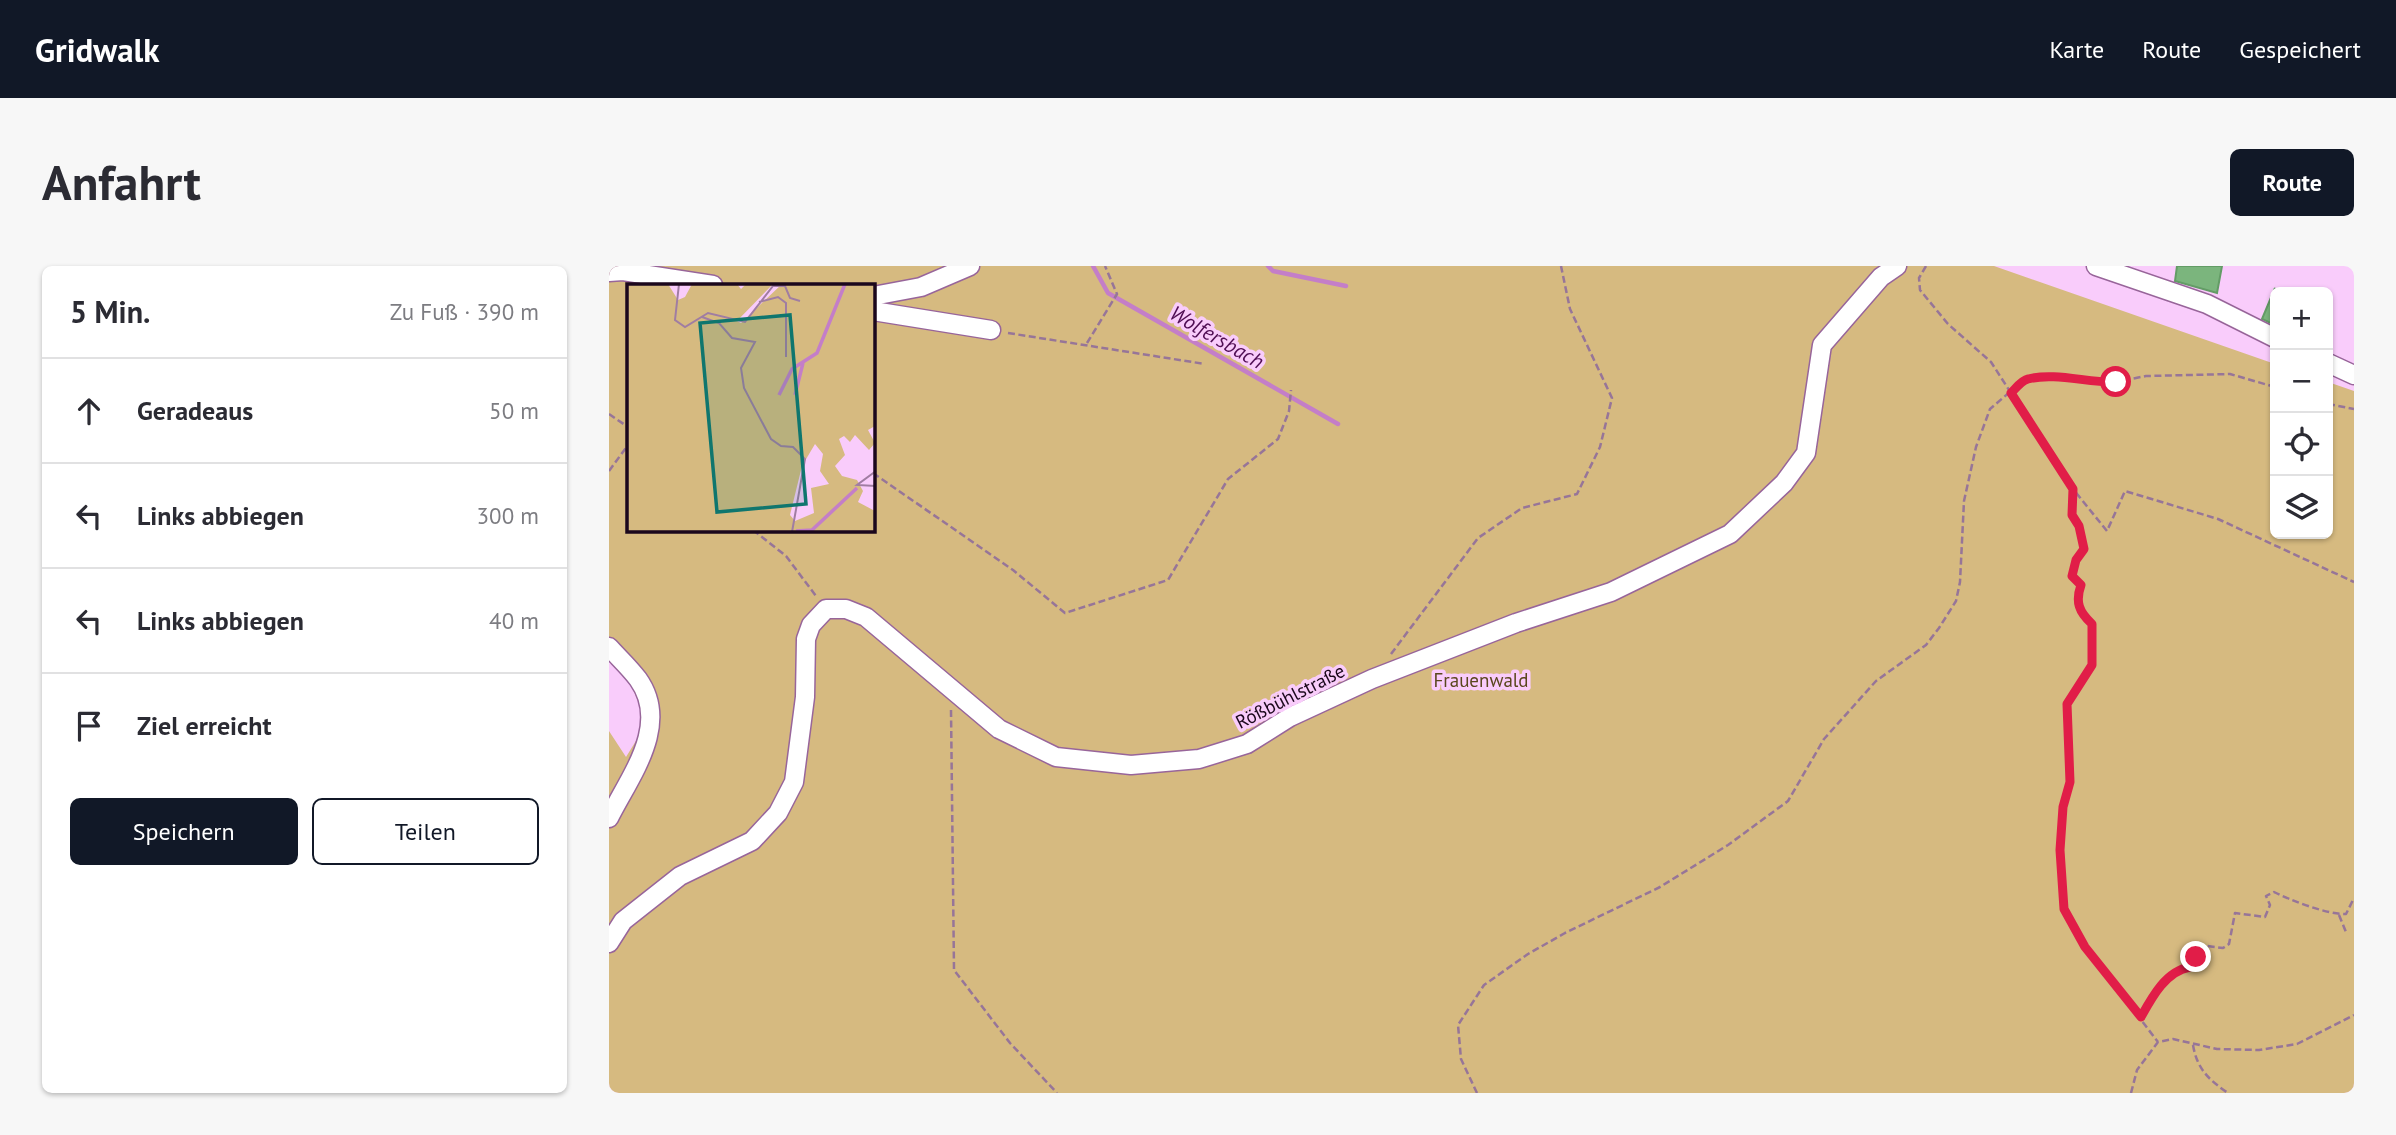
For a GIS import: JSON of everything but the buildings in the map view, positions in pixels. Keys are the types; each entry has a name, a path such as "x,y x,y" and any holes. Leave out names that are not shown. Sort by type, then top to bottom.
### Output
{"street":[{"path":"875,296 921,287 970,266"},
{"name":"Rößbühlstraße","path":"826,609 846,608 866,617 999,729 1056,757 1131,765 1199,759 1247,744 1290,717 1372,679 1516,623 1611,592 1730,534 1784,483 1806,453 1822,345 1881,277 1897,266"},
{"path":"2095,266 2207,303 2270,335"},
{"path":"609,272 623,271 707,284"},
{"path":"875,311 991,330"},
{"path":"2333,365 2354,375"},
{"path":"609,943 623,920 671,883 752,841 778,813 794,782 805,697 806,639 811,625 826,609"},
{"path":"609,647 639,681 652,719 648,741 609,818"}],"path":[{"path":"1087,343 1117,294 1105,266"},
{"path":"1388,658 1478,538 1522,508 1577,494 1600,447 1612,398 1570,309 1561,266"},
{"path":"1926,266 1919,278 1920,290 1948,324 1991,362 2073,489 2107,531 2125,491 2218,519 2354,582"},
{"path":"991,330 1087,343 1205,364"},
{"path":"1477,1093 1461,1059 1458,1025 1484,985 1528,954 1565,933 1660,887 1728,845 1788,801 1824,739 1876,681 1926,645 1939,628 1956,601 1960,582 1964,501 1976,447 1990,410 2025,379 2050,377 2107,382 2146,376 2229,374 2270,386"},
{"path":"875,474 1013,570 1065,613 1168,580 1228,479 1277,439 1289,411 1291,390"},
{"path":"2333,405 2354,409"},
{"path":"609,414 627,426"},
{"path":"609,471 627,446"},
{"path":"2073,489 2072,515 2079,526 2084,549 2076,560 2072,576 2081,585 2077,597 2081,614 2092,624 2094,642 2092,665 2067,704 2070,782 2063,807 2060,850 2064,909 2085,947 2158,1042"},
{"path":"756,532 786,556 826,609"},
{"path":"951,690 954,970 1010,1043 1057,1093"},
{"path":"2141,1017 2152,997 2177,969 2190,967 2199,945 2223,948 2229,944 2235,913 2265,917 2270,905 2266,896 2274,892 2327,914 2339,915 2346,914 2354,898"},
{"path":"2339,915 2346,932"},
{"path":"2131,1093 2137,1070 2158,1042 2173,1039 2193,1045 2259,1050 2297,1044 2354,1015"},
{"path":"2193,1045 2194,1056 2207,1078 2228,1093"}],"green space":[{"name":"Frauenwald","path":"609,266 1994,266 2270,362 2270,539 2333,539 2333,384 2354,391 2354,1093 609,1093 609,731 626,757 647,723 628,677 609,656"}],"waterway":[{"name":"Wolfersbach","path":"1093,266 1108,293 1338,424"},
{"path":"1268,266 1273,271 1346,286"}],"route":[{"path":"2116,382 2088,383 2050,377 2025,379 2011,393 2073,489 2072,515 2079,526 2084,549 2076,560 2072,576 2081,585 2077,597 2081,614 2092,624 2094,642 2092,665 2067,704 2070,782 2063,807 2060,850 2064,909 2085,947 2141,1017 2152,997 2177,969 2190,967 2196,957"}]}
